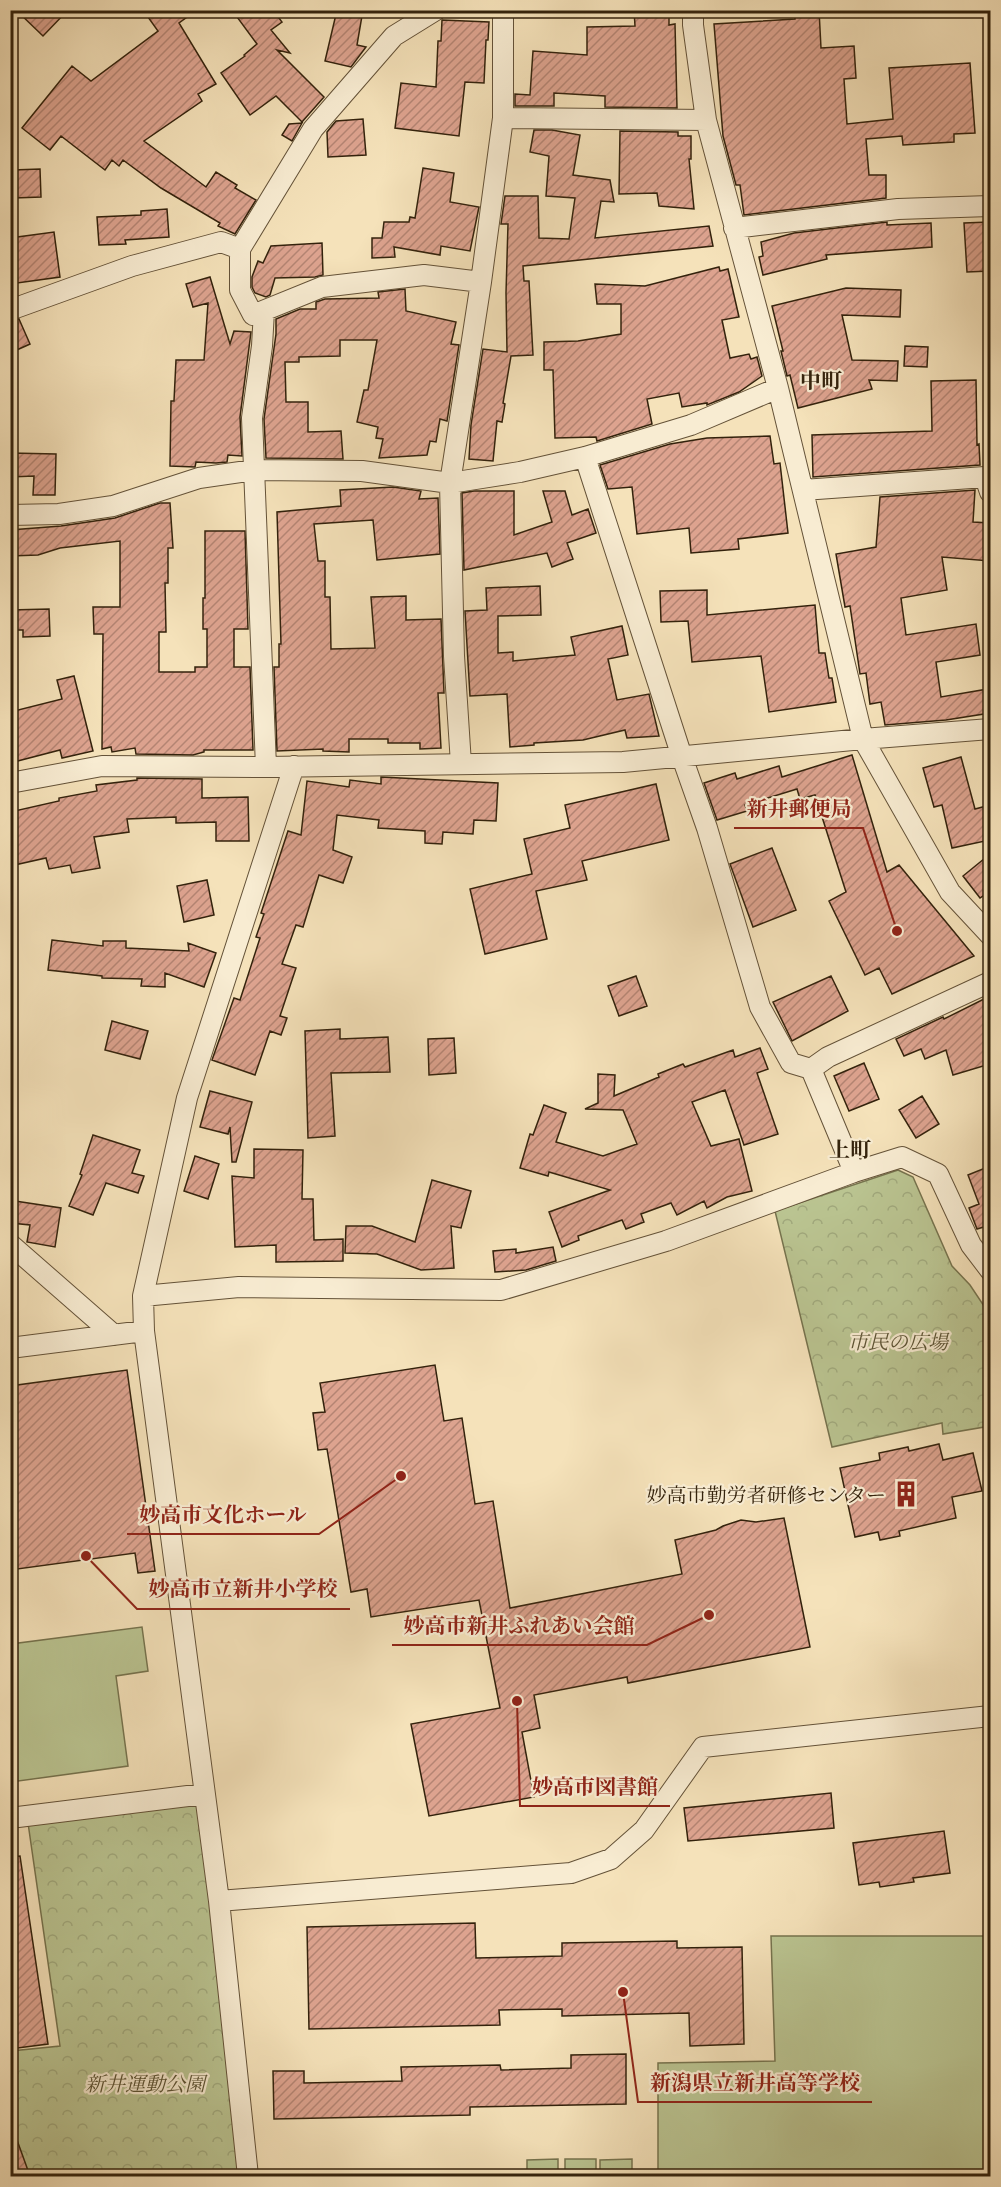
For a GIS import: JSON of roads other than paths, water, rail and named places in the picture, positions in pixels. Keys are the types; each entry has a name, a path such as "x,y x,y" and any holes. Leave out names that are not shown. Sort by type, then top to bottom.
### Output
{"street":[{"path":"436,10 394,36 313,129 240,249 240,290 254,315 322,287 424,275 482,282"},
{"path":"461,764 454,656 450,483 482,282 503,118 503,10"},
{"path":"693,10 693,26 706,120 778,388 863,739 950,892 990,935"},
{"path":"503,118 706,120"},
{"path":"734,228 898,209 990,206"},
{"path":"10,310 132,266 221,242 240,249"},
{"path":"264,311 262,346 252,418 266,767"},
{"path":"10,514 59,514 113,506 199,478 254,470 362,471 450,483 520,472 585,457 691,425 778,388"},
{"path":"585,457 707,828 760,1007 791,1063 811,1069"},
{"path":"803,490 985,477 990,492"},
{"path":"10,783 102,766 266,767 623,762 990,729"},
{"path":"248,2176 219,1901 144,1331 143,1296 187,1098 294,766"},
{"path":"811,1069 828,1057 990,982"},
{"path":"811,1069 854,1172"},
{"path":"143,1296 239,1287 501,1290 666,1241 902,1156 938,1174 971,1245 990,1270"},
{"path":"10,1244 114,1335"},
{"path":"10,1348 144,1331"},
{"path":"219,1901 571,1874 611,1859 644,1830 703,1747 990,1716"},
{"path":"10,1818 204,1794"}],"place":[{"name":"新井郵便局","path":"897,931"},
{"name":"妙高市文化ホール","path":"401,1476"},
{"name":"妙高市勤労者研修センター","path":"906,1494"},
{"name":"妙高市立新井小学校","path":"86,1556"},
{"name":"妙高市新井ふれあい会館","path":"709,1615"},
{"name":"妙高市図書館","path":"517,1701"},
{"name":"新潟県立新井高等学校","path":"623,1992"}],"district":[{"name":"中町","path":"821,380"},
{"name":"上町","path":"850,1149"}],"park label":[{"name":"市民の広場","path":"898,1341"},
{"name":"新井運動公園","path":"145,2083"}]}
